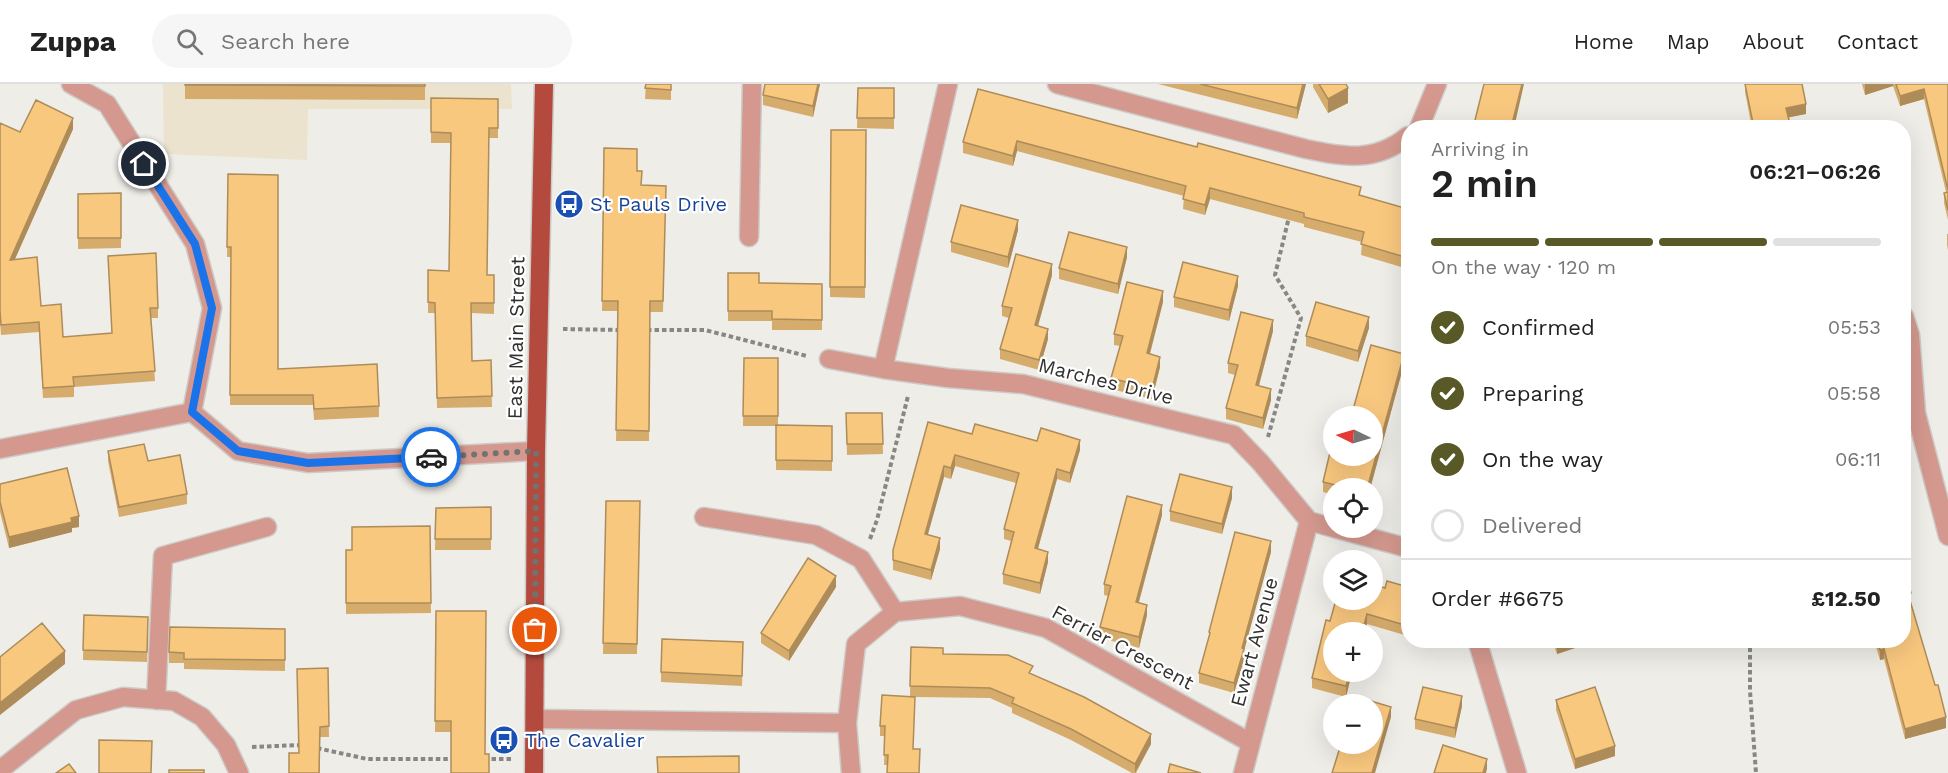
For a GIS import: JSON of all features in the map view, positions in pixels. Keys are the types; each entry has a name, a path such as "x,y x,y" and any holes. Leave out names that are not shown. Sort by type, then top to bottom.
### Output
{"main road":[{"name":"East Main Street","path":"534,766 536,451 544,84"}],"street":[{"path":"71,84 106,104 195,244 212,308 192,412"},
{"path":"749,237 752,84"},
{"path":"883,369 948,84"},
{"path":"1057,84 1306,149 1346,157 1378,153 1401,142"},
{"path":"1422,120 1437,84"},
{"path":"1911,348 1916,413 1948,536"},
{"name":"Marches Drive","path":"828,359 914,373 1023,384 1234,435 1261,463 1309,522"},
{"path":"0,449 192,412"},
{"path":"192,412 238,451 308,463 536,451"},
{"path":"704,517 816,535 861,559 895,612 856,644 847,723 851,773"},
{"path":"1309,522 1323,525"},
{"name":"Ewart Avenue","path":"1243,773 1309,522"},
{"path":"156,699 163,556 267,527"},
{"path":"1371,538 1401,546"},
{"name":"Ferrier Crescent","path":"895,612 960,606 1046,628 1251,743"},
{"path":"1479,648 1517,773"},
{"path":"0,771 76,710 123,697 174,701 202,717 227,748 239,773"},
{"path":"535,719 847,723"}],"path":[{"path":"1261,463 1300,318 1275,275 1290,214"},
{"path":"539,329 622,330"},
{"path":"645,330 705,330 800,355 828,359"},
{"path":"861,559 878,520 914,373"},
{"path":"1750,648 1750,691 1756,773"},
{"path":"227,748 305,745"},
{"path":"315,747 367,759 463,759"},
{"path":"475,759 534,766"}],"shaded area":[{"path":"163,84 511,84 512,109 308,109 307,160 164,154"}],"building":[{"path":"425,84 425,86 185,85"},
{"path":"646,84 671,84 671,90 645,88"},
{"path":"765,84 818,84 813,106 763,95"},
{"path":"1200,84 1303,84 1297,108"},
{"path":"1319,84 1346,84 1348,88 1328,99"},
{"path":"1484,84 1522,84 1513,120 1475,120"},
{"path":"1745,84 1802,84 1806,104 1786,108 1789,120 1752,120"},
{"path":"1896,84 1948,84 1948,190 1924,89 1900,96"},
{"path":"858,88 894,88 894,118 857,118"},
{"path":"978,89 1197,147 1198,143 1361,187 1359,195 1401,207 1401,256 1361,244 1364,232 1304,217 1304,213 1210,188 1205,205 1183,199 1186,186 1017,141 1013,156 963,142"},
{"path":"431,98 498,99 498,128 489,128 487,275 494,275 494,303 471,303 472,361 491,360 492,396 437,398 435,303 428,302 428,270 449,271 451,133 431,132"},
{"path":"36,100 73,118 10,260 37,257 41,306 61,304 63,337 112,333 108,256 156,253 158,308 150,308 155,371 73,377 74,386 43,388 39,322 1,325 0,123 20,132"},
{"path":"831,130 866,130 865,287 830,287"},
{"path":"604,148 637,149 637,171 642,171 641,185 666,186 663,301 650,301 649,431 616,430 618,301 602,301"},
{"path":"228,174 278,175 278,369 377,364 379,406 314,409 313,395 230,395 231,247 227,247"},
{"path":"1948,192 1948,210 1944,193"},
{"path":"121,193 121,238 78,238 78,194"},
{"path":"961,205 1018,220 1008,257 951,242"},
{"path":"1069,232 1127,247 1118,284 1059,268"},
{"path":"1016,254 1052,264 1035,325 1048,329 1039,360 1000,349 1012,308 1002,306"},
{"path":"1183,262 1238,276 1229,310 1174,297"},
{"path":"728,273 759,273 759,283 822,284 822,320 772,319 772,311 728,311"},
{"path":"1127,282 1163,291 1147,353 1160,357 1152,389 1111,378 1123,336 1114,334"},
{"path":"1316,302 1369,317 1358,351 1306,336"},
{"path":"1241,312 1273,320 1256,385 1271,389 1263,418 1226,408 1238,365 1228,363"},
{"path":"1371,345 1401,353 1401,365 1383,431 1383,406 1354,406"},
{"path":"744,358 778,358 778,416 743,416"},
{"path":"846,413 882,413 883,444 847,444"},
{"path":"928,422 972,434 975,424 1037,441 1041,428 1080,440 1070,473 1057,469 1035,548 1048,552 1040,583 1003,574 1014,532 1004,529 1019,473 955,455 951,468 944,466 925,534 940,538 931,570 893,560 893,550"},
{"path":"776,425 832,426 832,461 776,460"},
{"path":"144,444 148,461 180,455 187,494 119,507 108,451"},
{"path":"1327,466 1373,466 1370,478 1324,478"},
{"path":"67,468 79,516 71,518 72,522 9,537 0,502 0,484"},
{"path":"1180,474 1232,487 1222,524 1170,511"},
{"path":"1127,496 1162,505 1136,602 1147,605 1139,637 1100,627 1111,586 1104,584"},
{"path":"606,501 640,501 637,644 603,643"},
{"path":"491,507 491,539 435,539 436,508"},
{"path":"430,526 431,603 346,603 346,550 352,550 352,527"},
{"path":"1235,532 1271,541 1234,683 1199,673"},
{"path":"808,558 836,576 789,651 761,633"},
{"path":"1387,581 1401,585 1401,624 1367,614 1365,622 1326,622 1326,620 1330,621 1333,610 1383,610 1383,587 1385,588"},
{"path":"1911,604 1935,685 1938,685 1946,717 1905,729 1884,649 1880,650 1879,648 1911,648"},
{"path":"436,611 486,611 485,754 489,754 489,773 451,773 451,721 435,721"},
{"path":"84,615 148,617 147,652 83,650"},
{"path":"42,623 65,651 0,703 0,657"},
{"path":"170,627 285,629 285,660 184,659 184,653 169,652"},
{"path":"1323,632 1323,681 1312,678"},
{"path":"662,639 743,642 742,676 661,672"},
{"path":"911,647 943,648 943,654 1008,655 1033,666 1029,673 1084,697 1151,734 1135,764 1071,729 1012,703 1014,698 990,688 910,686"},
{"path":"328,668 329,726 320,727 319,773 289,773 289,753 299,753 297,669"},
{"path":"1329,682 1347,682 1346,686"},
{"path":"1423,687 1462,696 1455,728 1415,719"},
{"path":"1595,687 1615,746 1575,759 1556,700"},
{"path":"882,695 915,697 913,749 920,749 919,773 887,773 888,755 884,755 885,726 880,726"},
{"path":"1383,705 1391,707 1383,735"},
{"path":"99,740 152,741 151,773 99,773"},
{"path":"1443,745 1487,759 1483,773 1434,773"},
{"path":"1338,754 1377,754 1372,773 1332,773"},
{"path":"739,756 739,773 658,773 657,757"},
{"path":"69,764 76,773 56,773"},
{"path":"1170,764 1201,773 1168,773"},
{"path":"169,770 204,770 204,773 169,773"}],"way so far":[{"path":"431,457 536,451 535,630"}],"place":[{"name":"St Pauls Drive","path":"569,204"},
{"name":"The Cavalier","path":"504,740"}],"route":[{"path":"144,164 195,244 212,308 192,412 238,451 308,463 431,457"}]}
